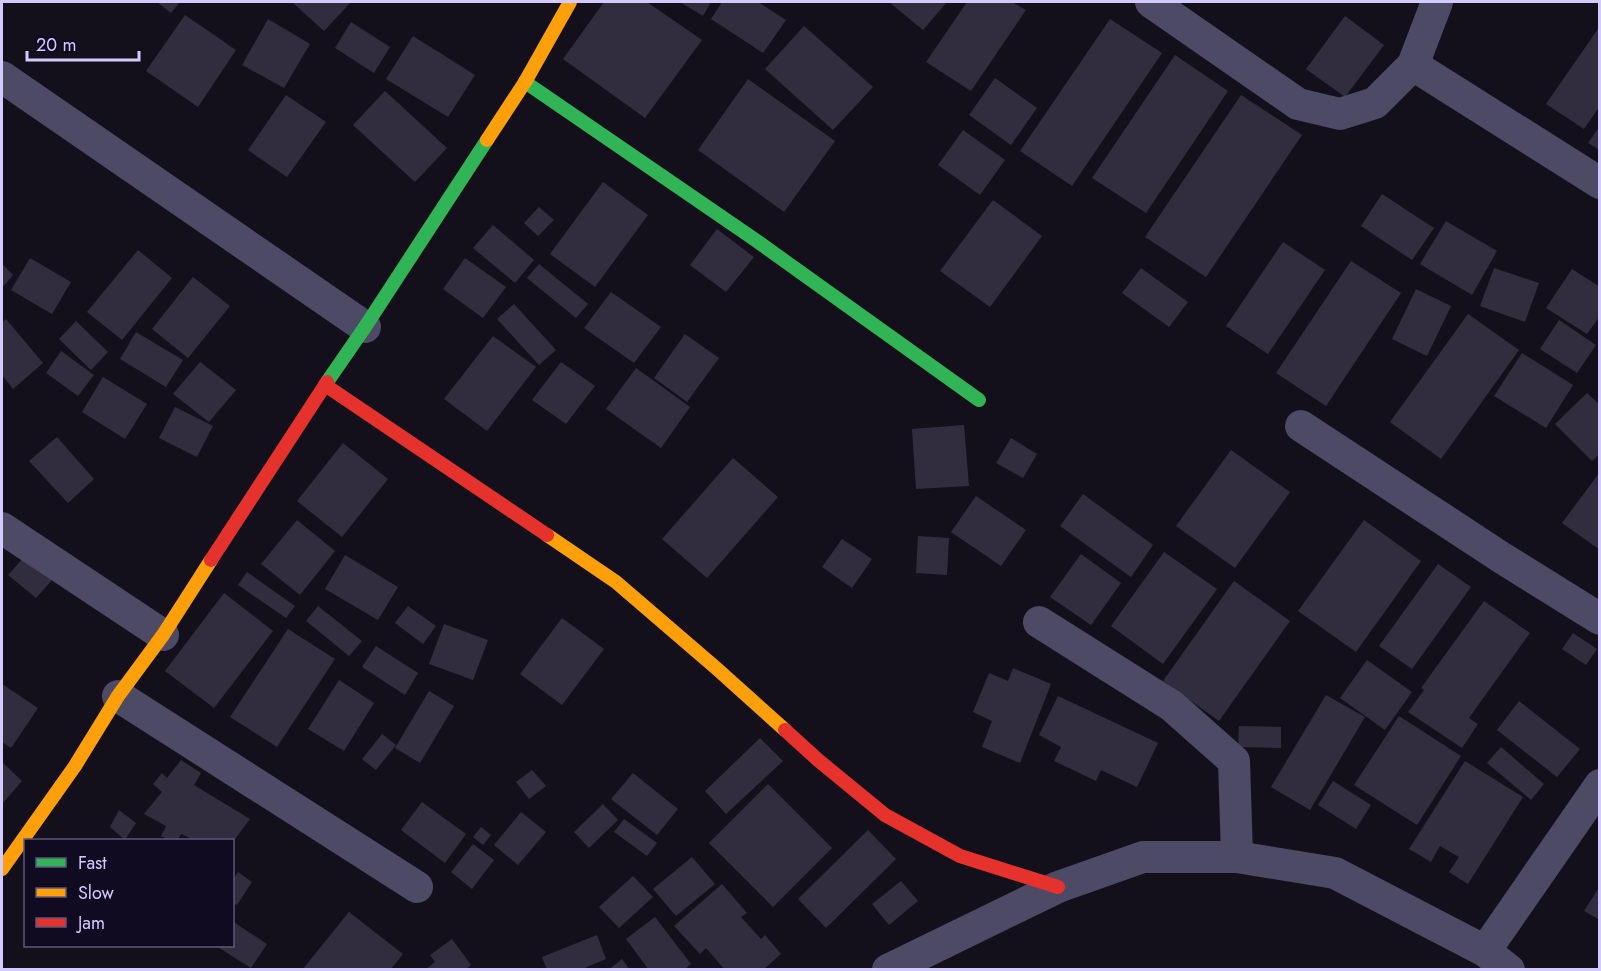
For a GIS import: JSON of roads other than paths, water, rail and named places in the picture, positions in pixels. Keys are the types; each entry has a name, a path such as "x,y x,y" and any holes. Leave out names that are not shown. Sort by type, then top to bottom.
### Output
{"street":[{"path":"2,869 75,766 118,696 162,635 324,384 365,327 525,82 570,2"},
{"path":"1151,2 1298,104 1340,114 1375,103 1413,65 1437,2"},
{"path":"1413,65 1599,183"},
{"path":"2,77 365,327"},
{"path":"525,82 672,182 979,400"},
{"path":"324,384 616,582 818,760 885,815 960,856 1058,887"},
{"path":"1301,426 1599,619"},
{"path":"2,528 162,635"},
{"path":"1039,622 1172,706 1234,761 1238,857"},
{"path":"118,696 417,887"},
{"path":"888,969 1058,887 1143,857 1238,857 1335,873 1497,960 1599,785"}]}
